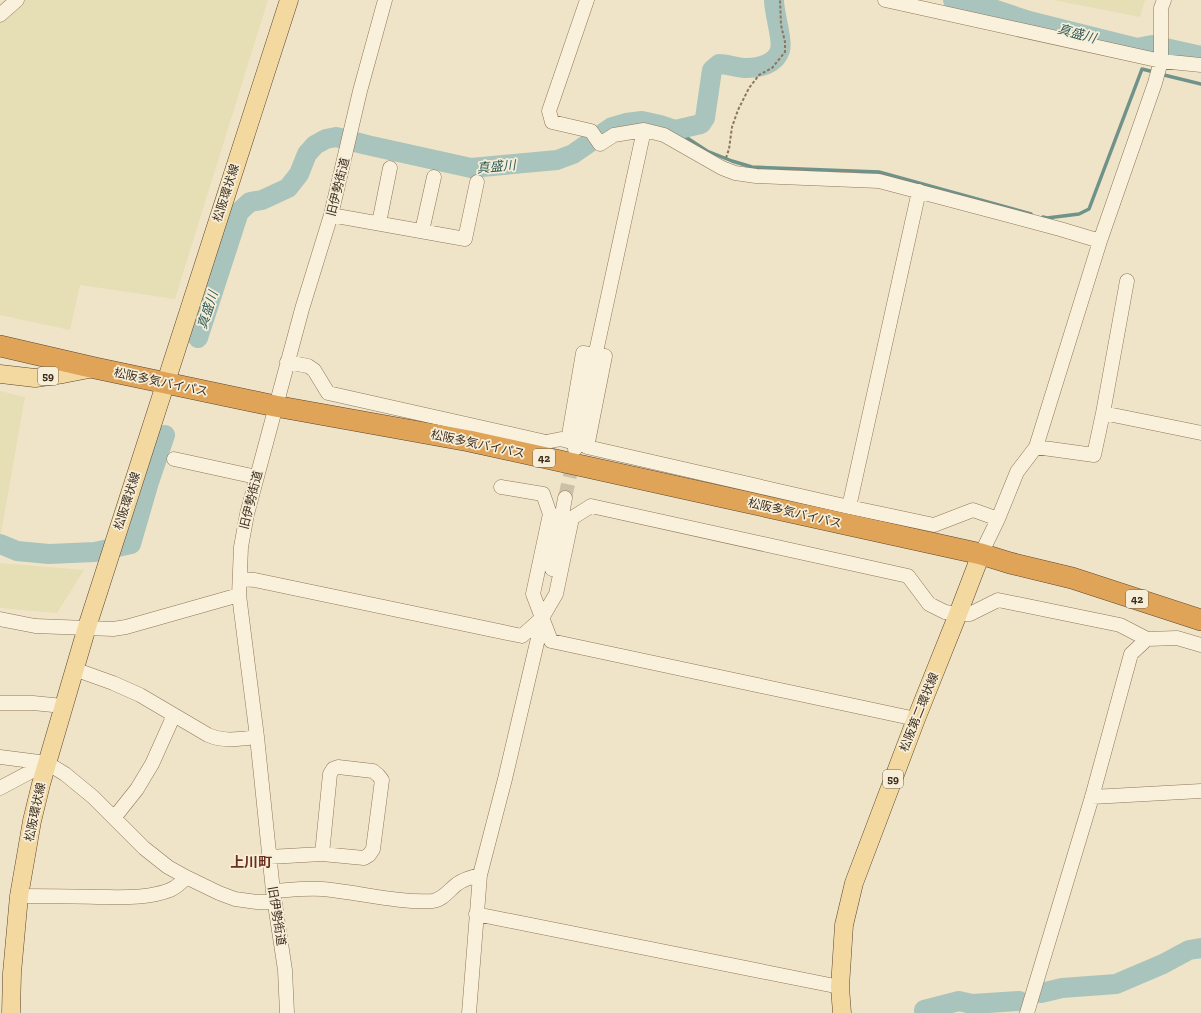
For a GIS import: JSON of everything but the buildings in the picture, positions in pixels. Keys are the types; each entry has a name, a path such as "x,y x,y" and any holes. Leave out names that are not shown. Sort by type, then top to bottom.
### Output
{"highway":[{"name":"松阪多気バイパス","path":"7,347 95,368 275,406 469,441 981,554 1010,563 1072,578 1201,606"},
{"name":"松阪多気バイパス","path":"1072,578 1201,620"}],"main road":[{"name":"松阪環状線","path":"11,1013 12,973 19,896 32,821 46,763 86,627 289,0"},
{"name":"59","path":"0,374 35,378 95,368"},
{"name":"松阪第二環状線","path":"842,1013 840,987 844,925 854,883 916,719 981,554"}],"street":[{"path":"0,15 17,0"},
{"name":"旧伊勢街道","path":"287,1013 285,970 274,896 257,737 239,595 241,547 256,477 302,309 331,214 360,91 386,0"},
{"path":"587,0 549,111 552,122 591,131 600,144 614,135 644,130 664,134 722,168 735,173 756,176 879,181 1100,241"},
{"path":"885,0 1160,64 1201,65"},
{"path":"981,554 998,519 1017,472 1036,447 1100,241 1156,80 1160,64 1161,8 1164,0"},
{"path":"575,449 644,130"},
{"path":"379,223 390,168"},
{"path":"422,231 434,176"},
{"path":"331,214 465,239 477,182"},
{"path":"849,507 919,191"},
{"path":"1036,447 1094,455 1127,281"},
{"path":"287,362 308,366 314,370 328,393 546,442 561,439 568,441 583,353 605,356 587,447 849,507 934,524 973,510 998,519"},
{"path":"1103,413 1201,433"},
{"path":"174,459 256,477"},
{"path":"501,487 543,494 550,514 534,594 551,641 916,719"},
{"path":"469,1013 480,875 505,779 542,618 565,498"},
{"path":"240,579 255,580 522,636 542,618 556,594 572,518 590,506 908,576 929,604 945,612 970,614 998,600 1120,625 1147,639 1177,638 1201,645"},
{"path":"0,618 35,626 114,629 126,627 239,595"},
{"path":"1027,1013 1092,797 1131,654 1147,639"},
{"path":"74,669 113,683 140,695 218,739 237,740 257,737"},
{"path":"0,703 33,702 63,706"},
{"path":"114,818 137,789 152,764 174,715"},
{"path":"0,757 46,763 65,774 82,788 144,848 168,867 220,893 235,898 257,902 294,889 323,889 432,901 442,898 453,887 469,877 480,875"},
{"path":"0,788 46,763"},
{"path":"270,857 322,854 364,858 369,855 373,849 382,780 373,771 338,767 333,769 330,774 322,854"},
{"path":"1092,797 1201,791"},
{"path":"19,896 114,897 157,894 171,890 178,886 186,877"},
{"path":"476,914 840,987"}],"path":[{"path":"728,151 732,127 738,110 749,88 759,74 772,68 785,52 786,42 781,24 780,0"}],"shaded area":[{"path":"19,0 268,0 175,299 80,285 70,330 0,315 0,16"},
{"path":"1053,0 1145,0 1140,17"},
{"path":"0,391 25,397 0,539"},
{"path":"0,563 84,570 57,613 44,612 0,608"}],"waterway":[{"name":"真盛川","path":"198,338 239,212 250,202 262,200 288,188 299,174 307,154 315,145 326,139 336,137 471,168 557,160 573,154 612,127 626,123 642,121 675,130 701,124 705,118 712,70 719,64 743,68 762,66 771,62 778,55 781,46 774,0"},
{"name":"真盛川","path":"953,0 993,9 1029,21 1137,48 1152,45 1201,56"},
{"path":"1043,217 1047,218 1079,214 1089,209 1142,69 1154,72"},
{"path":"1160,74 1201,84"},
{"path":"675,130 707,151 752,167 879,172 1031,214"},
{"name":"真盛川","path":"0,544 17,551 49,554 95,552 131,544 149,482 165,435"},
{"path":"1041,993 1062,988 1116,984 1163,964 1189,950 1201,948"},
{"path":"924,1010 959,1001 972,1004 1019,1001"}],"tunnel":[{"path":"565,498 574,457"}],"district":[{"name":"上川町","path":"251,862"}]}
